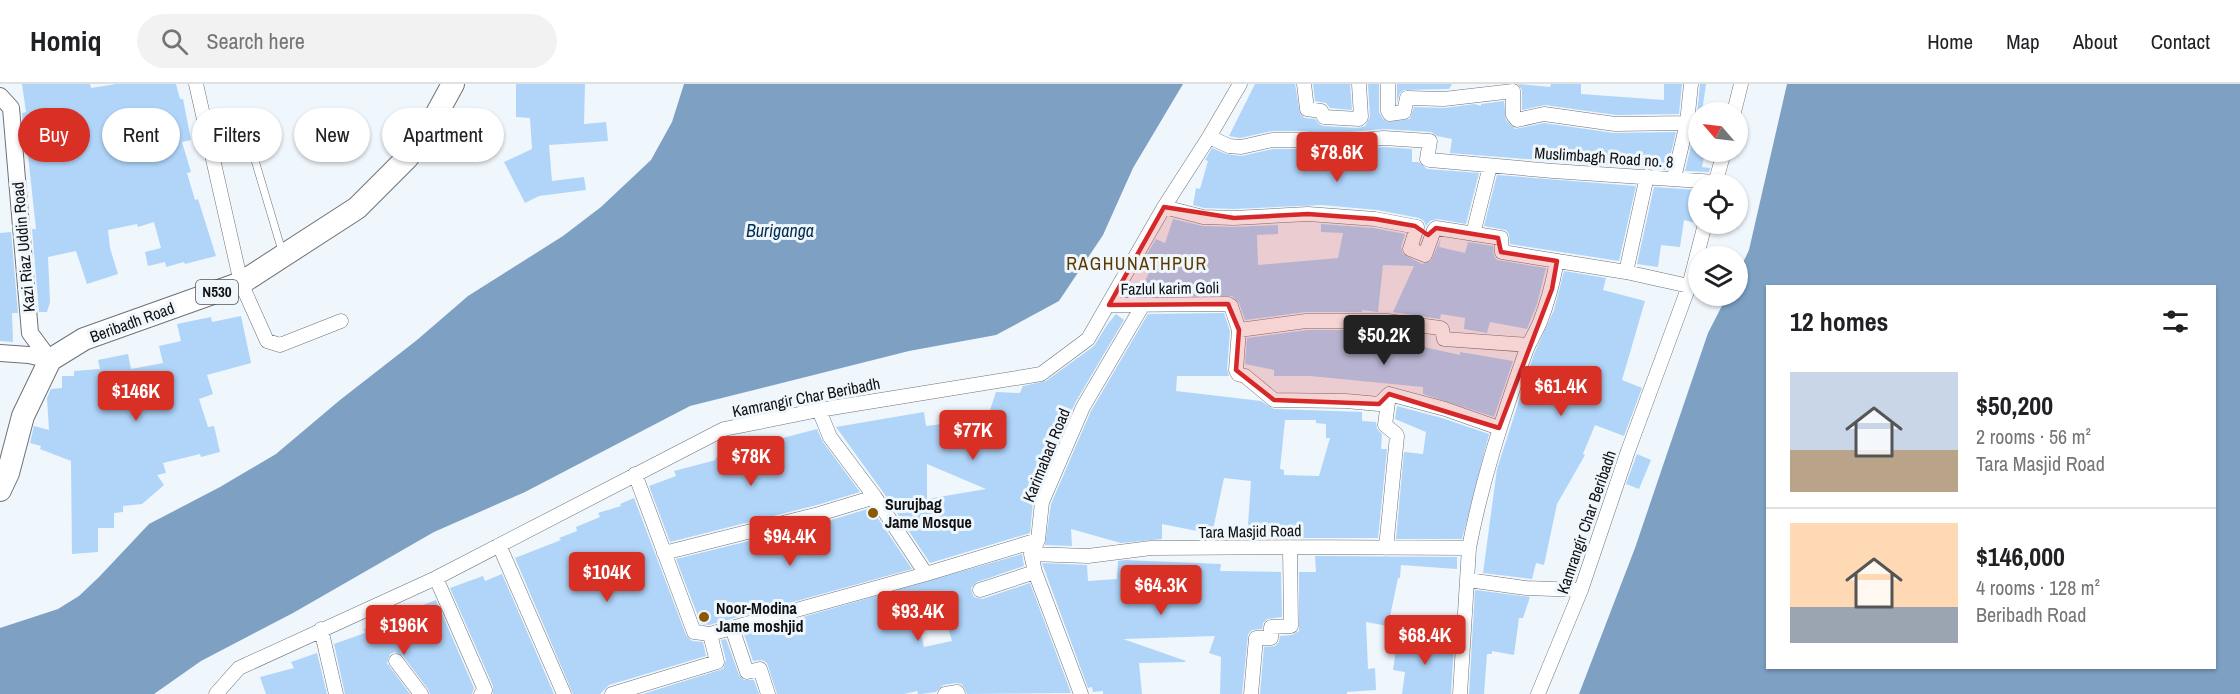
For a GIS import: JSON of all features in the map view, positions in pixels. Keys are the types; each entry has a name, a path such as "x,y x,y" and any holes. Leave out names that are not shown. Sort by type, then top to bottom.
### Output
{"highway":[{"name":"Beribadh Road","path":"50,360 84,339 241,283 357,208 407,158 430,126 453,84"},
{"path":"0,490 8,473 23,416 50,360"}],"street":[{"path":"196,84 241,283 267,341 280,345 341,321"},
{"name":"Kamrangir Char Beribadh","path":"216,694 238,668 436,578 724,429 819,410 1041,374 1088,339 1164,207 1240,84"},
{"path":"1304,84 1307,109 1320,111 1324,117 1359,119 1361,117 1359,84"},
{"path":"1388,84 1390,114 1404,112 1407,98 1444,99 1513,87 1513,116 1517,120 1544,114 1615,123 1687,123"},
{"path":"1674,178 1687,123 1691,84"},
{"path":"1736,102 1741,84"},
{"name":"Kazi Riaz Uddin Road","path":"0,96 11,108 30,333 50,360"},
{"name":"Muslimbagh Road no. 8","path":"1209,137 1229,146 1241,147 1272,140 1326,142 1384,138 1430,141 1427,159 1430,160 1688,180"},
{"path":"1473,234 1490,165"},
{"path":"1626,272 1647,176"},
{"path":"1164,207 1203,217 1234,218 1308,214 1375,219 1415,226 1417,229 1410,249 1425,255 1435,229 1501,238 1502,252 1626,272 1688,286"},
{"path":"1460,694 1469,549 1478,500 1499,428 1528,345 1539,324 1552,289 1557,261"},
{"name":"Kamrangir Char Beribadh","path":"1538,694 1581,590 1628,451 1688,289"},
{"name":"Fazlul karim Goli","path":"1109,305 1228,303 1239,330"},
{"name":"Karimabad Road","path":"1031,554 1038,540 1042,502 1083,407 1143,305"},
{"path":"1389,394 1379,404 1346,400 1274,400 1245,376 1238,374 1236,370 1239,330 1306,321 1387,321 1440,328 1444,339 1528,345"},
{"path":"0,353 29,355 50,360"},
{"path":"1389,394 1445,409 1499,428"},
{"path":"1386,548 1396,436 1385,425 1389,394"},
{"path":"819,410 830,437 875,497 926,574"},
{"path":"635,474 694,632 710,634 926,574 1038,540"},
{"path":"664,553 819,514 875,497"},
{"path":"499,545 564,694"},
{"path":"1251,694 1256,638 1271,638 1271,627 1291,627 1290,546"},
{"name":"Tara Masjid Road","path":"1031,554 1088,556 1151,548 1290,546 1469,549"},
{"path":"1031,554 1035,572 1081,694"},
{"path":"980,590 1035,572"},
{"path":"436,578 484,690 481,694"},
{"path":"1467,580 1526,588 1581,590"},
{"path":"732,627 747,672 760,669 768,694"},
{"path":"321,629 336,694"},
{"path":"612,694 717,662 710,634"},
{"path":"396,661 421,694"},
{"path":"945,694 957,692 958,694"}],"lane":[{"path":"256,162 284,257"}],"highlighted area":[{"path":"1164,207 1234,218 1308,214 1375,219 1415,226 1428,235 1436,228 1498,238 1501,252 1557,261 1552,289 1499,428 1389,394 1379,404 1274,400 1236,370 1239,330 1228,304 1109,305"}],"water":[{"name":"Buriganga","path":"684,84 1183,84 1133,168 1103,235 1059,301 996,335 909,351 690,406 525,492 434,532 293,613 201,661 154,694 0,694 0,628 58,609 79,596 149,524 220,487 276,454 468,296 563,236 601,207 651,160 672,122"},
{"path":"1787,84 2240,84 2240,694 1579,694 1635,548 1708,333 1722,306 1748,306 1748,252"}],"building":[{"path":"22,84 90,84 91,88 116,84 176,84 180,99 183,99 191,140 182,142 191,172 187,173 195,200 198,199 216,256 166,267 165,262 148,266 145,252 161,248 154,222 138,227 137,224 108,230 110,248 118,274 87,284 76,251 48,257 50,302 47,312 39,312 32,229 36,229 29,162 90,162 90,108 25,108"},
{"path":"516,84 585,84 584,124 606,122 608,141 549,145 552,181 584,177 586,190 539,196 525,203 504,162 532,149 530,118 516,117"},
{"path":"1255,84 1295,84 1300,114 1305,118 1315,119 1323,126 1358,128 1365,126 1370,117 1368,84 1379,84 1379,112 1387,122 1410,119 1414,107 1444,108 1475,104 1481,106 1481,104 1504,101 1506,120 1515,129 1544,123 1614,133 1676,132 1667,170 1450,153 1452,139 1437,136 1431,132 1385,129 1326,134 1272,131 1240,138 1229,136"},
{"path":"1313,84 1350,84 1352,110 1330,108 1326,103 1315,101"},
{"path":"1397,84 1452,84 1449,89 1404,90 1400,93 1397,102"},
{"path":"1518,84 1550,87 1551,84 1581,84 1581,94 1664,100 1664,84 1682,84 1679,114 1616,115 1545,105 1522,110 1522,90"},
{"path":"1700,84 1706,84 1703,102 1698,102"},
{"path":"1384,147 1412,149 1412,162 1419,162 1427,169 1479,173 1466,224 1437,219 1430,221 1426,226 1419,218 1377,210 1322,205 1234,209 1204,208 1193,205 1196,188 1200,189 1208,161 1205,160 1212,148 1226,154 1241,156 1273,149 1327,152"},
{"path":"1688,158 1688,162 1703,162 1702,167 1710,168 1709,172 1685,171"},
{"path":"1497,175 1636,186 1619,261 1510,244 1506,230 1484,226"},
{"path":"1654,187 1688,189 1688,221 1684,220 1680,247 1661,245 1658,267 1637,264"},
{"path":"1173,219 1203,226 1278,225 1278,234 1257,235 1258,265 1338,258 1343,233 1321,232 1321,224 1374,228 1405,234 1401,247 1403,254 1422,264 1431,261 1441,238 1439,247 1465,253 1468,242 1493,246 1497,260 1546,268 1537,304 1527,329 1490,322 1487,333 1464,329 1465,318 1441,314 1440,319 1393,312 1414,266 1383,265 1378,312 1362,310 1362,312 1306,312 1245,320 1239,303 1232,296 1152,296 1156,289 1143,286 1151,268 1141,264 1156,239 1165,243"},
{"path":"11,232 18,313 12,313 13,342 0,341 0,233"},
{"path":"1564,271 1606,278 1603,290 1645,301 1622,380 1642,388 1624,436 1595,425 1583,454 1585,455 1557,504 1544,565 1536,563 1532,579 1483,573 1497,469 1534,354 1554,310"},
{"path":"1224,313 1230,331 1227,369 1229,376 1177,376 1176,391 1261,401 1274,409 1362,412 1362,421 1376,422 1377,429 1382,434 1381,449 1387,449 1378,538 1289,538 1289,527 1248,525 1251,481 1224,478 1212,534 1162,524 1162,539 1121,543 1071,529 1072,546 1045,545 1051,504 1091,411 1148,314","holes":["1285,420 1316,420 1316,423 1326,424 1326,438 1330,438 1319,476 1284,475 1284,470 1280,469"]},
{"path":"1116,314 1124,320 1075,403 1047,469 1038,466 1027,492 1036,493 1030,533 930,563 836,427 924,412 926,426 949,423 949,413 980,429 982,421 986,422 996,392 1020,393 1023,386 1046,381 1094,346","holes":["927,464 986,489 927,499"]},
{"path":"241,316 251,363 207,375 213,394 199,399 208,427 214,426 220,452 201,457 200,454 163,463 166,473 157,475 164,485 142,504 123,506 123,512 114,513 114,528 98,528 98,552 72,554 71,461 30,443 34,426 49,430 47,398 51,389 62,388 62,376 74,376 74,371 100,369 98,360 128,354 131,369 163,363 159,346 181,341 177,324 211,317 212,322"},
{"path":"1307,330 1361,330 1360,344 1375,346 1374,354 1378,346 1405,349 1406,343 1460,355 1460,352 1513,361 1494,417 1423,394 1423,387 1310,376 1274,376 1274,370 1245,364 1247,338"},
{"path":"1397,406 1489,434 1462,539 1396,539 1404,452 1423,454 1426,432 1395,419"},
{"path":"817,429 823,442 860,492 670,542 649,486 676,476 674,471 716,460 715,458 767,447 766,444 779,439"},
{"path":"1637,454 1651,460 1639,489 1626,484"},
{"path":"634,498 686,635 692,641 703,642 706,656 609,685 600,694 573,694 515,558 561,540 559,538 577,531 576,527 600,517 598,513 621,506 620,504"},
{"path":"871,508 912,569 709,625 701,624 676,559 821,523"},
{"path":"1022,554 1024,566 977,582 971,588 972,593 974,597 982,599 1030,583 1071,693 967,694 962,684 956,683 943,685 936,692 921,694 917,691 904,694 777,694 767,663 762,660 753,661 744,634","holes":["944,614 952,641 924,647 917,619"]},
{"path":"1315,556 1457,557 1457,569 1401,565 1388,626 1366,622 1368,669 1375,668 1376,690 1347,692 1347,694 1260,694 1264,647 1275,646 1280,636 1292,635 1299,631 1299,572 1316,572"},
{"path":"1118,561 1221,564 1220,571 1281,572 1282,617 1267,619 1262,629 1252,630 1248,634 1242,694 1220,694 1221,657 1209,653 1215,636 1123,639 1186,661 1139,663 1142,694 1103,694 1103,691 1093,692 1092,687 1088,688 1042,563 1087,565 1088,581 1117,579"},
{"path":"502,574 554,694 493,694 493,686 450,588 483,576 485,581"},
{"path":"1475,590 1530,597 1523,618 1519,618 1514,655 1492,651 1492,654 1487,654 1484,694 1469,694"},
{"path":"436,600 474,688 472,694 430,694 403,656 395,652 390,654 387,663 410,694 345,694 334,644 365,633 364,629 402,617 401,615"},
{"path":"1398,636 1454,643 1451,694 1402,694 1405,672 1393,670"},
{"path":"726,639 739,675 744,680 754,680 759,694 643,694 723,669 726,660 721,640"},
{"path":"317,653 327,694 266,694 260,677 294,668 291,662"}],"place":[{"name":"Surujbag Jame Mosque","path":"873,513"},
{"name":"Noor-Modina Jame moshjid","path":"704,617"}],"district":[{"name":"RAGHUNATHPUR","path":"1137,264"}]}
